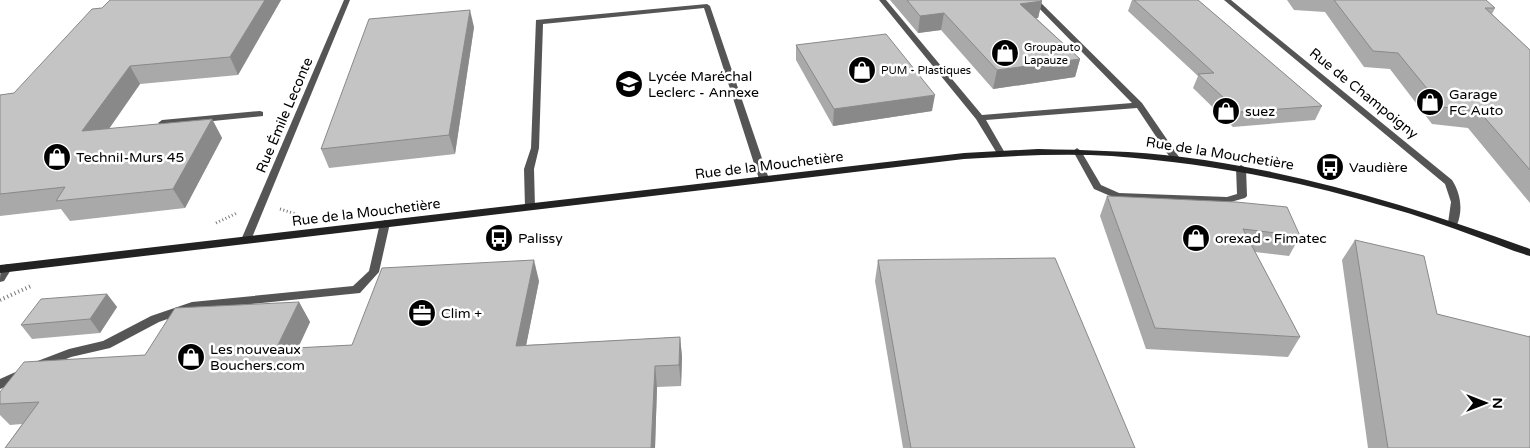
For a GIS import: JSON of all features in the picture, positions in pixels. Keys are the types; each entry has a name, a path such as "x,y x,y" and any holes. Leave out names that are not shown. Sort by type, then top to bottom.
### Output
{"street":[{"name":"Rue Émile Leconte","path":"246,240 347,0"},
{"path":"882,0 980,118 1001,153"},
{"path":"1034,0 1120,83 1139,105 1174,158"},
{"name":"Rue de Champoigny","path":"1226,0 1450,182 1456,193 1457,202 1453,223"},
{"path":"530,207 529,169 535,148 539,22 707,6 764,180"},
{"path":"980,118 1139,105"},
{"path":"162,123 260,114"},
{"name":"Rue de la Mouchetière","path":"4,269 384,223 1001,153 1077,151 1174,158 1241,168 1333,187 1453,223 1530,253"},
{"path":"1077,151 1097,187 1118,196 1227,200 1242,196 1241,168"},
{"path":"0,384 36,366 69,353 106,345 155,319 192,306 356,290 368,281 374,272 384,223"},
{"path":"0,278 4,269"}],"path":[{"path":"0,300 36,284"}],"building":[{"path":"110,0 265,0 230,57 130,66 82,131 212,119 173,189 56,201 65,187 0,194 0,95 14,93 92,9 102,8"},
{"path":"907,0 1040,0 1042,1 1020,4 1080,59 997,70 944,13 920,16"},
{"path":"1134,0 1198,0 1322,106 1239,112 1198,74 1214,73"},
{"path":"1334,0 1486,0 1495,8 1485,8 1530,50 1530,170 1479,111 1442,107 1398,53 1373,51"},
{"path":"470,10 449,135 321,149 369,19"},
{"path":"886,34 935,95 834,109 796,45"},
{"path":"1107,196 1236,202 1287,207 1300,236 1243,229 1300,337 1155,328"},
{"path":"1355,240 1424,256 1437,314 1530,337 1530,448 1388,448"},
{"path":"1055,258 1135,448 911,448 878,260"},
{"path":"534,260 516,346 680,337 679,365 655,366 651,448 5,448 39,402 0,404 0,392 24,362 145,355 175,308 299,302 276,349 352,345 382,268"},
{"path":"107,294 90,319 21,325 41,299"}],"place":[{"name":"Groupauto Lapauze","path":"1005,53"},
{"name":"PUM - Plastiques","path":"862,70"},
{"name":"Lycée Maréchal Leclerc - Annexe","path":"629,84"},
{"name":"Garage FC Auto","path":"1430,102"},
{"name":"suez","path":"1226,111"},
{"name":"TechniI-Murs 45","path":"57,157"},
{"name":"Vaudière","path":"1330,167"},
{"name":"Palissy","path":"499,238"},
{"name":"orexad - Fimatec","path":"1196,238"},
{"name":"Clim +","path":"422,313"},
{"name":"Les nouveaux Bouchers.com","path":"191,357"}]}
